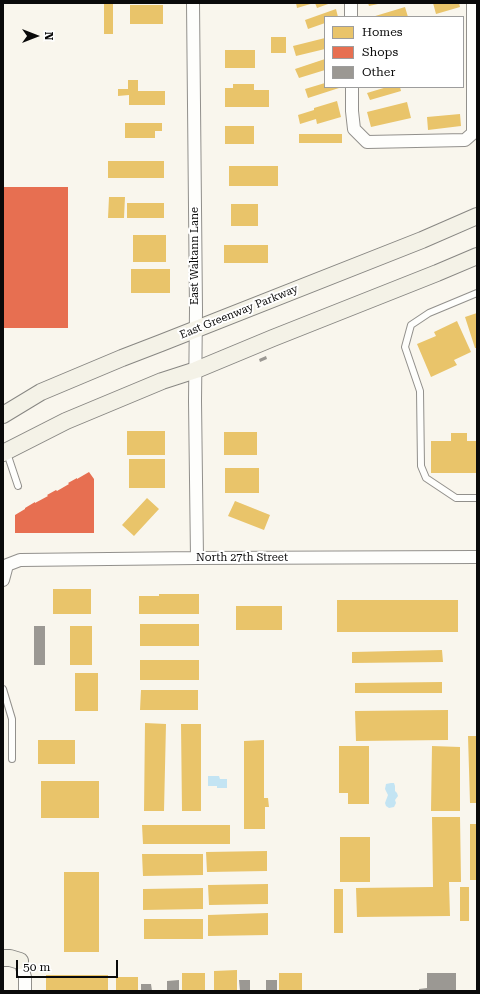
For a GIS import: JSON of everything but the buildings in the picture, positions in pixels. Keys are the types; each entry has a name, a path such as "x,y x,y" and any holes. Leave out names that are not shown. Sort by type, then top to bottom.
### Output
{"main road":[{"name":"East Greenway Parkway","path":"3,415 41,392 122,358 422,240 477,216"},
{"path":"4,449 66,421 477,256"},
{"path":"3,958 10,958 20,961"}],"street":[{"name":"East Waltann Lane","path":"193,3 197,558"},
{"path":"351,3 351,16"},
{"path":"352,88 354,129 367,142 465,140 473,132 473,3"},
{"name":"North 27th Street","path":"3,580 7,564 20,560 477,557"},
{"path":"20,961 25,977 25,991"}],"lane":[{"path":"477,293 429,313 411,325 405,347 420,391 420,466 426,478 456,498 477,498"},
{"path":"4,449 18,486"},
{"path":"3,689 12,719 12,759"}],"water":[{"path":"208,776 219,776 220,779 227,779 227,788 208,786"},
{"path":"394,783 395,791 398,796 395,800 396,803 394,807 389,808 385,803 388,795 385,789 386,784"}]}
